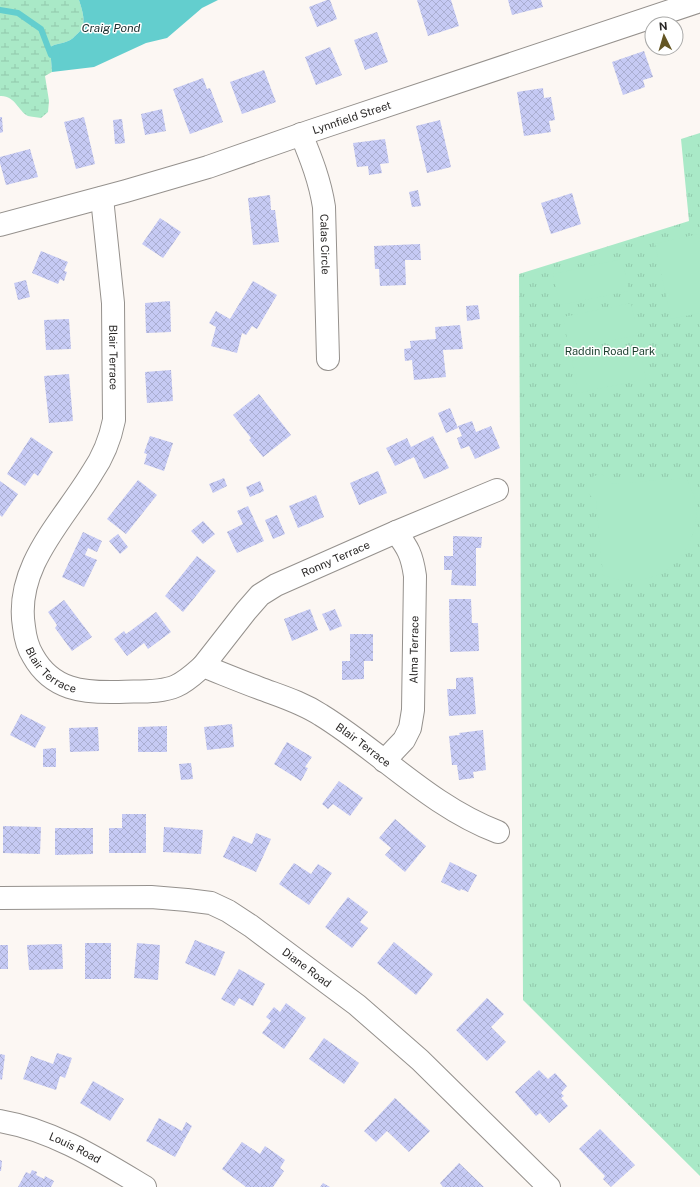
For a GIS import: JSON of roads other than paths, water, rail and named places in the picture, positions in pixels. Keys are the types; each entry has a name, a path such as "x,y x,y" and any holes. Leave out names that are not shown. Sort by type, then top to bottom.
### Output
{"street":[{"name":"Lynnfield Street","path":"0,225 102,198 208,167 301,134 700,1"},
{"name":"Calas Circle","path":"301,134 318,175 322,189 324,207 328,359"},
{"name":"Blair Terrace","path":"102,198 113,303 114,420 110,438 102,456 38,554 29,576 23,596 22,615 24,632 30,652 38,666 51,678 67,687 106,692 154,691 176,686 192,676 203,666 305,705 336,725 457,813 498,832"},
{"name":"Ronny Terrace","path":"203,666 260,595 289,579 497,490"},
{"name":"Alma Terrace","path":"384,761 404,740 410,728 413,710 415,576 412,560 407,547 396,532"},
{"name":"Diane Road","path":"0,898 152,897 211,903 228,911 251,926 356,1005 420,1060 549,1187"},
{"name":"Louis Road","path":"0,1121 33,1128 57,1138 146,1187"}],"water":[{"name":"Craig Pond","path":"79,0 218,0 202,8 167,38 146,43 94,67 52,72 50,47 70,40 82,28 84,19"}],"waterway":[{"path":"0,10 18,13 41,29 51,55 57,55"}],"park label":[{"name":"Raddin Road Park","path":"610,351"}]}
